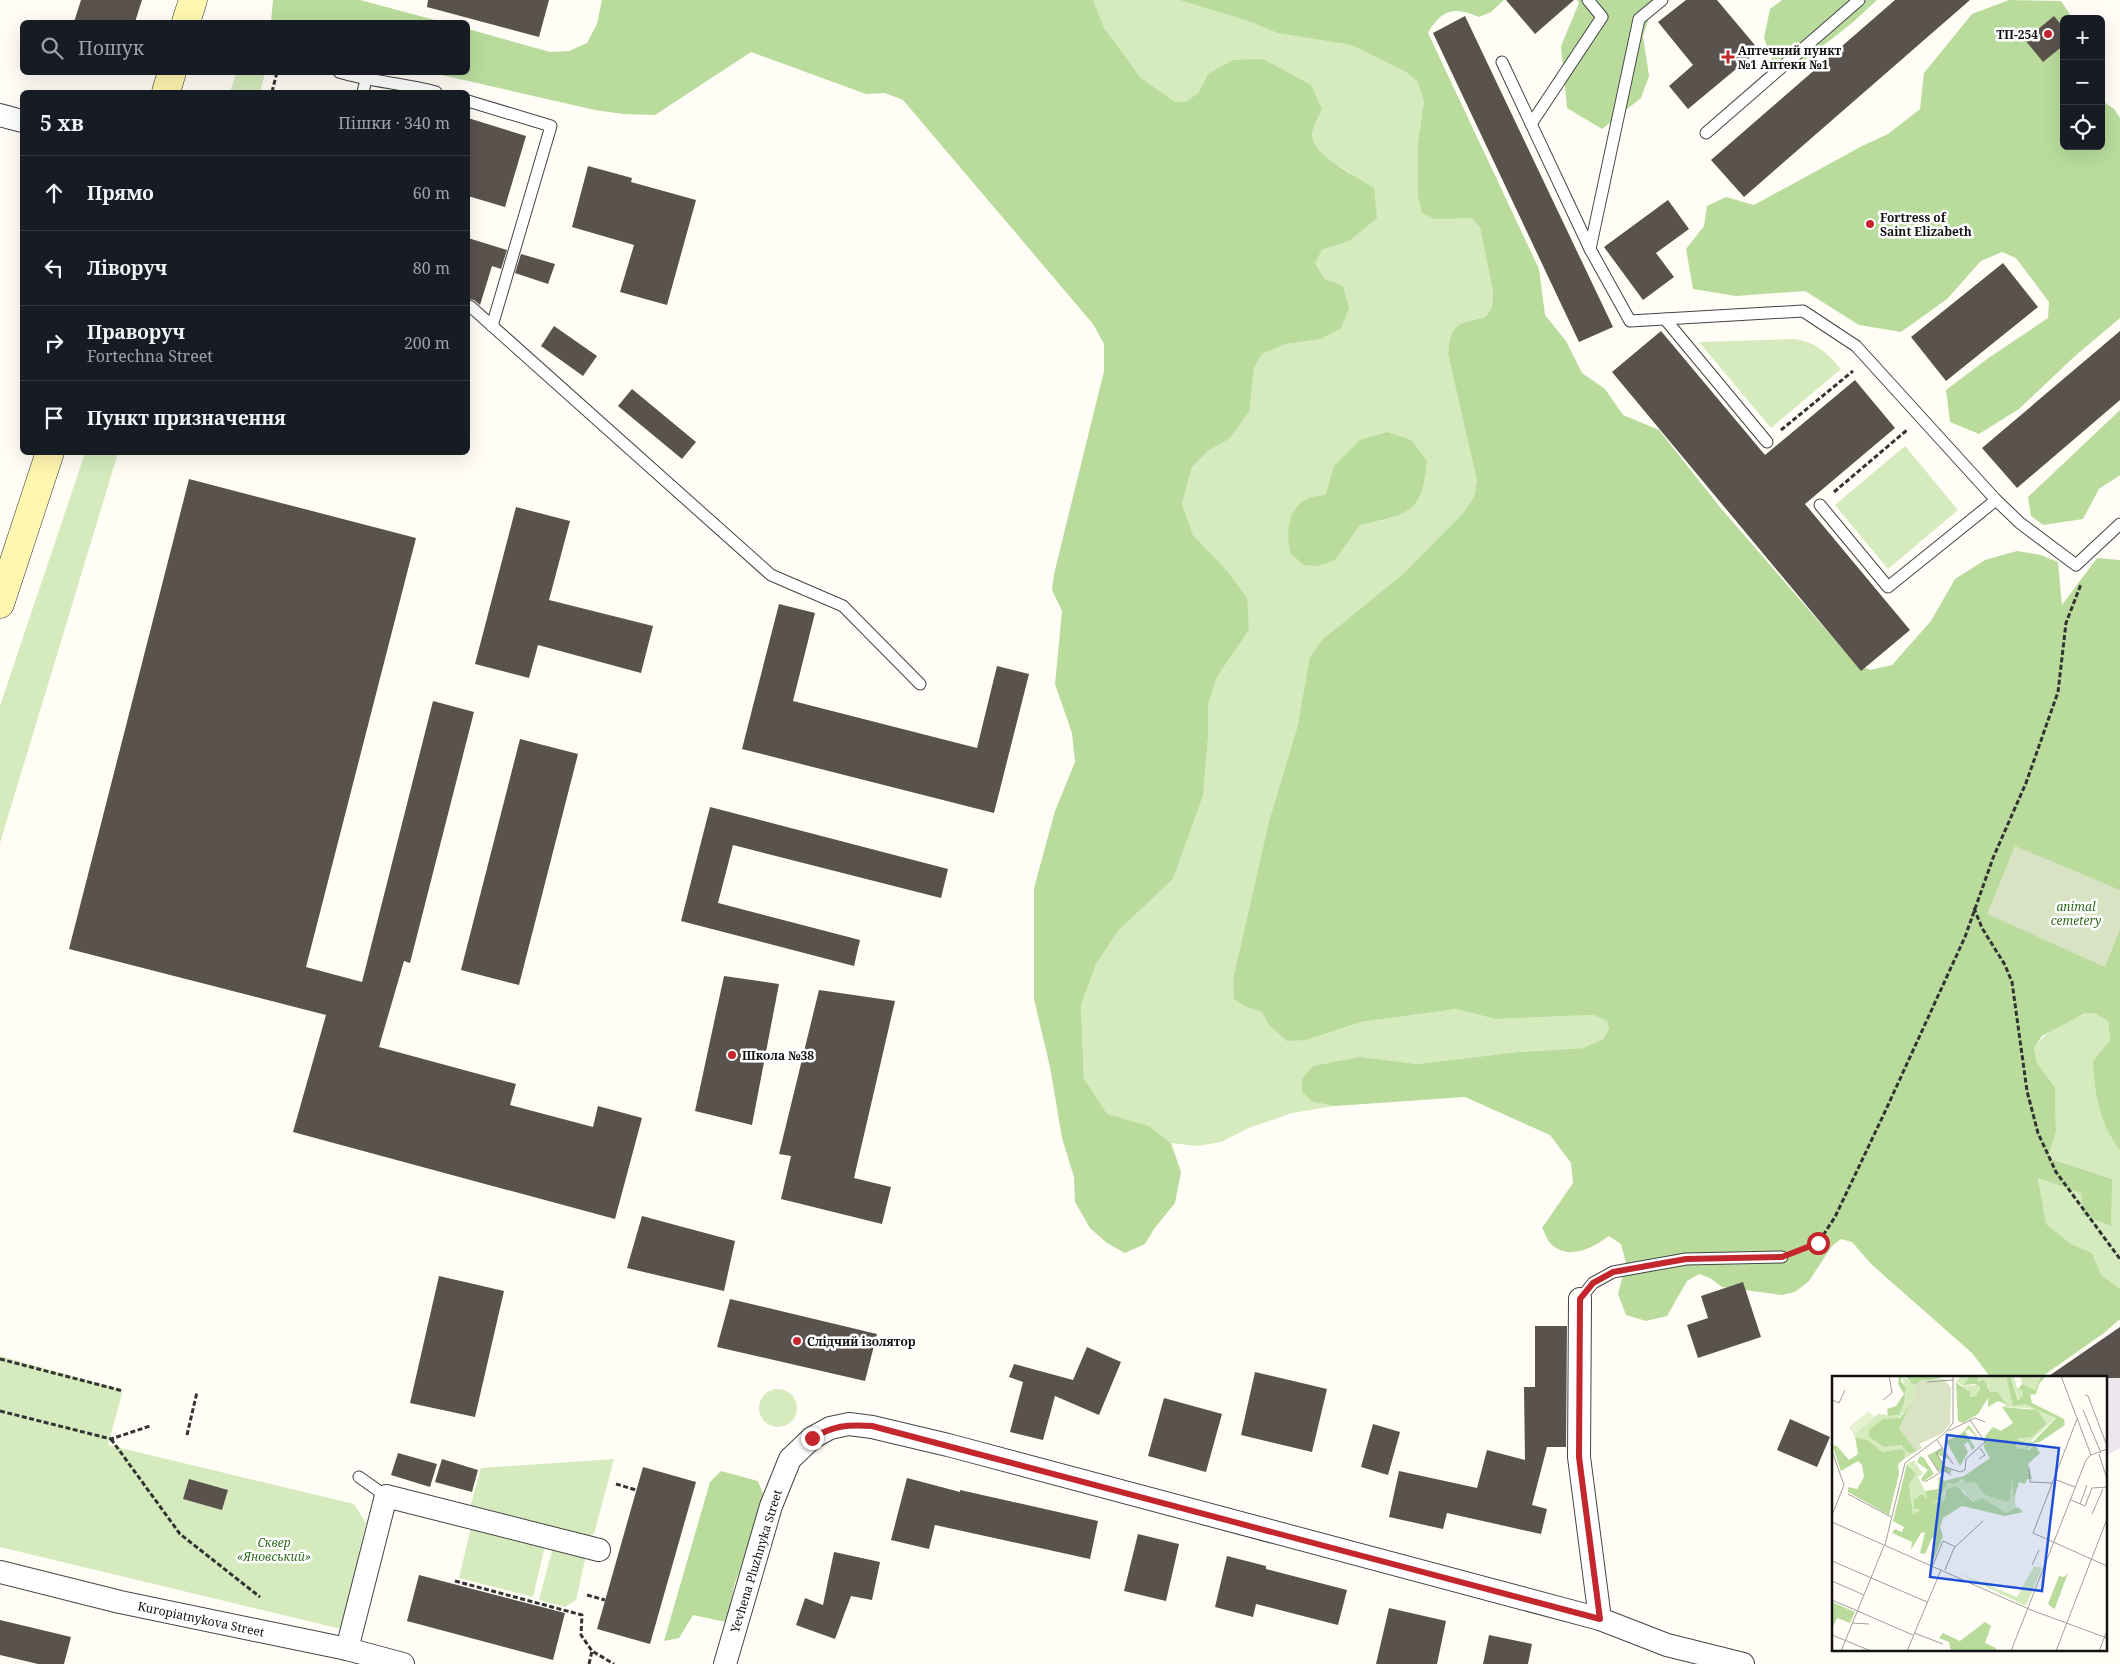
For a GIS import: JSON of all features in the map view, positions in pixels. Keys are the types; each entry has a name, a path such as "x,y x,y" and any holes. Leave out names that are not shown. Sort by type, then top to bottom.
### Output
{"main road":[{"path":"187,20 192,0"},
{"path":"167,90 171,75"},
{"path":"0,604 49,455"}],"street":[{"path":"0,115 20,121"},
{"path":"1580,1299 1579,1457 1600,1619 1664,1654 1743,1664"},
{"name":"Yevhena Pluzhnyka Street","path":"725,1664 771,1506 790,1459 812,1438 830,1428 850,1424 872,1426 1600,1619"},
{"path":"347,1649 386,1496 599,1550"},
{"name":"Kuropiatnykova Street","path":"0,1572 120,1602 347,1649 403,1664"}],"lane":[{"path":"1531,124 1602,17 1588,0"},
{"path":"1590,249 1639,19 1662,0"},
{"path":"1706,133 1859,0"},
{"path":"1502,62 1590,249 1630,321 1803,311 1856,346 1996,500 2020,523 2076,565 2120,524"},
{"path":"349,75 366,80 428,90"},
{"path":"363,90 366,80"},
{"path":"470,103 551,126 492,326"},
{"path":"470,308 771,575 843,606 920,684"},
{"path":"1665,319 1767,442"},
{"path":"1820,505 1888,587 1996,500"},
{"path":"1580,1299 1593,1283 1613,1272 1686,1259 1782,1257"},
{"path":"359,1477 386,1496"}],"path":[{"path":"272,90 276,75"},
{"path":"1767,442 1867,359"},
{"path":"1820,505 1921,418"},
{"path":"1782,1257 1818,1243 1835,1217 1961,946 1993,858 2026,783 2058,692 2066,624 2095,546"},
{"path":"1974,907 1982,928 2005,965 2012,982 2026,1083 2038,1133 2056,1172 2120,1259"},
{"path":"0,1358 123,1391"},
{"path":"187,1435 197,1392"},
{"path":"0,1411 111,1438 150,1426"},
{"path":"111,1438 180,1534 260,1597"},
{"path":"616,1484 636,1490"},
{"path":"454,1581 582,1616 581,1635 592,1651 614,1664"},
{"path":"587,1595 605,1600"},
{"path":"589,1664 592,1651"}],"shaded area":[{"path":"2120,1327 2120,1448 2108,1455 2108,1376 2049,1376"}],"green space":[{"path":"273,0 360,0 435,20 271,20"},
{"path":"602,0 1093,0 1104,28 1141,78 1175,102 1186,102 1199,92 1208,74 1233,60 1263,59 1311,85 1322,109 1312,134 1313,142 1336,165 1374,188 1377,218 1349,241 1322,250 1315,263 1325,279 1343,286 1349,308 1341,328 1321,339 1286,344 1262,354 1254,368 1249,412 1229,439 1208,451 1192,467 1182,504 1193,535 1227,571 1247,598 1249,630 1217,677 1208,705 1208,739 1203,796 1173,879 1118,931 1096,964 1081,1005 1084,1079 1107,1114 1149,1126 1171,1143 1181,1172 1175,1203 1154,1229 1145,1244 1125,1253 1107,1243 1090,1228 1075,1202 1074,1177 1062,1138 1050,1067 1034,999 1034,888 1055,811 1075,762 1072,733 1055,684 1062,611 1052,590 1054,574 1104,371 1104,344 1093,324 903,100 885,93 866,94 751,52 655,115 623,114 595,110 442,75 470,75 470,30 550,52 569,51 587,43 597,24"},
{"path":"1093,0 1179,0 1251,22 1277,33 1351,45 1406,72 1417,81 1424,102 1418,141 1457,217 1472,218 1480,228 1493,291 1492,307 1486,317 1468,321 1457,326 1451,336 1448,354 1477,481 1474,497 1463,513 1403,574 1323,639 1269,821 1233,979 1246,1007 1262,1012 1268,1024 1306,1040 1361,1022 1456,1009 1495,1019 1593,1015 1607,1021 1609,1029 1603,1039 1583,1048 1518,1052 1417,1064 1361,1057 1313,1102 1335,1106 1292,1113 1249,1128 1221,1142 1197,1146 1171,1143 1149,1126 1107,1115 1084,1080 1081,1005 1096,964 1118,931 1173,879 1203,796 1208,739 1208,705 1217,677 1249,630 1209,552 1193,535 1182,504 1192,467 1208,451 1229,439 1251,388 1254,368 1262,354 1286,344 1321,339 1325,279 1315,263 1322,250 1349,241 1351,173 1325,158 1315,147 1312,134 1322,109 1208,74 1199,92 1186,102 1175,102 1141,78 1103,28","holes":["1326,494 1387,519 1360,525 1335,560 1304,500"]},
{"path":"1179,0 1504,0 1491,12 1479,17 1463,11 1444,14 1428,33 1539,269 1545,315 1566,341 1582,373 1605,389 1623,415 1659,430 1719,506 1854,662 1870,670 1892,665 1931,621 1955,579 1985,560 2017,551 2041,555 2058,562 2062,605 2097,558 2120,560 2120,1150 2102,1119 2096,1096 2093,1061 2110,1040 2108,1021 2094,1013 2083,1014 2042,1036 2034,1048 2037,1063 2055,1087 2056,1132 2048,1158 2112,1179 2111,1226 2083,1215 2081,1193 2038,1178 2046,1224 2071,1244 2092,1253 2101,1275 2120,1289 2120,1319 2104,1333 2043,1376 1989,1376 1972,1353 1871,1264 1852,1242 1841,1239 1832,1246 1809,1281 1795,1292 1782,1295 1722,1287 1710,1278 1699,1274 1687,1281 1667,1316 1646,1321 1626,1315 1618,1294 1626,1263 1621,1244 1609,1236 1582,1251 1567,1252 1559,1250 1551,1244 1542,1228 1573,1183 1571,1163 1550,1135 1465,1097 1335,1106 1313,1102 1302,1092 1302,1079 1313,1066 1361,1057 1417,1064 1518,1052 1583,1048 1603,1039 1609,1029 1607,1021 1593,1015 1495,1019 1456,1009 1361,1022 1306,1040 1287,1041 1268,1024 1262,1012 1246,1007 1234,999 1233,979 1269,821 1298,724 1310,657 1323,639 1403,574 1463,513 1474,497 1477,481 1448,354 1451,336 1457,326 1468,321 1486,317 1492,307 1493,291 1480,228 1472,218 1435,219 1422,213 1418,196 1418,141 1424,102 1417,81 1406,72 1351,45 1277,33 1251,22"},
{"path":"1577,0 1655,0 1643,36 1649,76 1641,98 1602,129 1567,108 1561,46 1579,3"},
{"path":"1782,0 1877,0 1852,23 1796,67 1772,60 1764,38 1770,9"},
{"path":"2009,0 2061,1 2070,15 2060,15 2060,150 2105,150 2105,103 2114,109 2120,118 2120,318 2074,357 2019,409 1979,434 1950,422 1946,390 1987,359 2048,318 2049,302 2016,258 2002,252 1981,261 1947,299 1901,332 1859,325 1805,291 1736,296 1693,289 1686,249 1704,226 1707,206 1726,197 1754,205 1862,146 1888,134 1920,109 1924,73 1972,14"},
{"path":"235,75 264,75 261,90 231,90"},
{"path":"1802,340 1820,349 1841,369 1771,428 1699,342"},
{"path":"2120,410 2120,475 2099,489 2083,519 2043,525 2031,516 2028,497"},
{"path":"1387,432 1411,440 1427,461 1424,484 1414,505 1410,509 1389,518 1360,525 1335,560 1318,566 1304,565 1290,553 1288,532 1293,512 1303,501 1326,494 1334,466 1360,440"},
{"path":"1905,446 1958,510 1888,569 1835,505"},
{"path":"84,455 117,455 0,843 0,706"},
{"name":"animal cemetery","path":"2015,846 2120,890 2120,929 2105,967 1987,914"},
{"path":"2094,1013 2108,1021 2110,1040 2093,1061 2096,1096 2102,1119 2120,1150 2120,1289 2101,1276 2092,1253 2071,1244 2046,1225 2038,1178 2082,1193 2112,1179 2048,1158 2056,1132 2055,1087 2037,1063 2034,1048 2060,1024 2077,1016"},
{"name":"Сквер «Яновський»","path":"0,1356 123,1390 108,1445 354,1504 366,1523 341,1629 0,1547"},
{"path":"778,1389 785,1390 791,1395 796,1401 796,1415 791,1421 785,1426 778,1427 771,1426 765,1421 760,1415 759,1408 760,1401 765,1395 771,1390"},
{"path":"614,1459 594,1534 584,1540 469,1511 481,1468"},
{"path":"721,1471 758,1481 765,1500 735,1583 726,1622 693,1615 679,1638 664,1641 710,1482"},
{"path":"471,1527 545,1546 533,1597 459,1578"},
{"path":"553,1547 581,1554 585,1560 576,1600 565,1607 539,1600"}],"building":[{"path":"81,0 142,0 136,20 75,20"},
{"path":"428,0 549,0 539,37 427,7"},
{"path":"1506,0 1574,0 1535,34"},
{"path":"1686,0 1717,0 1759,50 1688,109 1669,86 1693,65 1658,22"},
{"path":"1895,0 1970,0 1744,197 1711,160"},
{"path":"1465,16 1613,327 1579,342 1433,33"},
{"name":"ТП-254","path":"2054,16 2060,23 2060,48 2043,62 2025,40"},
{"path":"470,119 526,136 505,207 470,197"},
{"path":"588,166 632,178 631,182 696,200 667,305 620,292 634,245 572,227"},
{"path":"1668,200 1689,229 1656,253 1674,277 1643,300 1604,247"},
{"path":"470,239 507,250 501,269 492,266 480,305 470,299"},
{"path":"521,254 555,264 548,284 515,273"},
{"path":"2003,263 2038,307 1946,381 1911,337"},
{"path":"554,326 597,356 583,376 541,346"},
{"path":"1661,331 1765,455 1855,380 1895,428 1805,504 1910,630 1861,671 1612,372"},
{"path":"2120,331 2120,400 2017,488 1982,448"},
{"path":"632,389 696,442 682,459 618,406"},
{"path":"189,479 416,538 306,967 362,982 433,701 474,712 410,963 404,961 379,1047 516,1084 510,1105 593,1127 598,1106 642,1118 615,1219 293,1132 326,1015 69,949"},
{"path":"516,507 570,521 549,600 653,626 641,673 538,645 529,678 475,664"},
{"path":"779,604 815,613 793,701 977,748 997,666 1029,674 994,813 742,749"},
{"path":"520,739 578,754 519,985 461,970"},
{"path":"710,807 948,869 941,898 733,845 718,903 860,940 854,966 681,921"},
{"path":"724,976 779,984 752,1125 695,1111"},
{"path":"819,990 895,1001 854,1178 891,1187 882,1224 781,1199 791,1156 779,1154"},
{"path":"642,1216 735,1241 724,1291 627,1268"},
{"path":"439,1276 504,1291 475,1417 410,1403"},
{"path":"1743,1282 1761,1337 1698,1358 1687,1325 1708,1318 1701,1296"},
{"name":"Слідчий ізолятор","path":"730,1299 877,1334 865,1381 717,1347"},
{"path":"1535,1326 1567,1326 1566,1447 1547,1447 1532,1505 1547,1509 1541,1534 1447,1513 1443,1529 1389,1517 1399,1471 1477,1488 1487,1450 1525,1460 1524,1387 1535,1387"},
{"path":"2120,1327 2120,1378 2108,1378 2108,1376 2049,1376"},
{"path":"1087,1347 1121,1362 1099,1415 1055,1396 1043,1440 1010,1432 1023,1382 1009,1377 1014,1364 1073,1380"},
{"path":"1255,1372 1327,1389 1312,1452 1241,1435"},
{"path":"1164,1398 1222,1414 1206,1472 1148,1456"},
{"path":"1790,1419 1830,1437 1817,1467 1777,1450"},
{"path":"1373,1424 1400,1432 1388,1475 1361,1467"},
{"path":"398,1453 437,1464 430,1487 391,1475"},
{"path":"442,1459 478,1470 472,1492 435,1482"},
{"path":"643,1467 696,1482 650,1644 597,1629"},
{"path":"907,1478 960,1492 960,1490 1098,1521 1090,1559 935,1525 929,1549 891,1540"},
{"path":"189,1479 228,1490 222,1510 183,1499"},
{"path":"1138,1534 1179,1544 1166,1601 1124,1591"},
{"path":"834,1552 880,1562 872,1600 851,1596 835,1639 796,1625 805,1598 823,1605"},
{"path":"1227,1556 1266,1566 1266,1569 1347,1590 1338,1625 1256,1604 1253,1617 1215,1607"},
{"path":"419,1575 565,1613 553,1660 407,1621"},
{"path":"1389,1608 1446,1621 1437,1664 1376,1664"},
{"path":"0,1620 71,1637 64,1664 38,1664 0,1655"},
{"path":"1489,1635 1532,1644 1528,1664 1483,1664"}],"place":[{"name":"ТП-254","path":"2048,34"},
{"name":"Аптечний пункт №1 Аптеки №1","path":"1728,57"},
{"name":"Fortress of Saint Elizabeth","path":"1870,224"},
{"name":"Школа №38","path":"732,1055"},
{"name":"Слідчий ізолятор","path":"797,1341"}],"route":[{"path":"812,1438 830,1428 850,1424 872,1426 1600,1619 1579,1457 1580,1299 1593,1283 1613,1272 1686,1259 1782,1257 1818,1243"}]}
